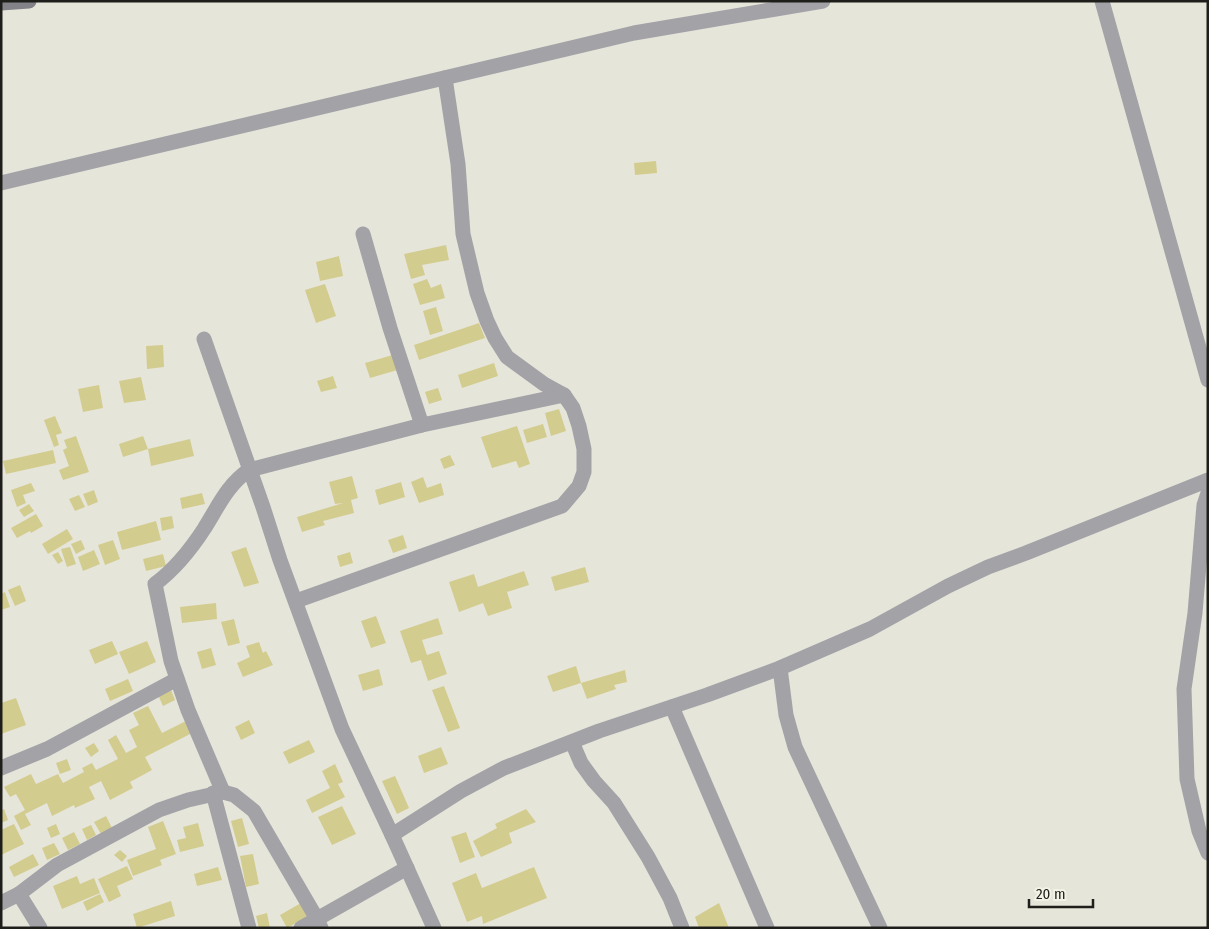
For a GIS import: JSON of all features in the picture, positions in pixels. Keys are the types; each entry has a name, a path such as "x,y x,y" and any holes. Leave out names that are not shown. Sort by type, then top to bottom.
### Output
{"main road":[{"path":"1,3 29,1"}],"street":[{"path":"1,183 634,33 823,1"},
{"path":"1102,1 1208,380"},
{"path":"296,601 562,506 579,486 584,472 584,449 573,408 564,396 507,357 487,321 477,293 463,234 458,164 445,78"},
{"path":"363,234 390,328 422,425"},
{"path":"204,339 280,560 342,728 434,928"},
{"path":"249,928 218,792 177,679 155,584 169,572 192,546 237,478 249,470 422,425 564,396"},
{"path":"392,835 461,791 504,768 599,731 780,668 870,630 948,586 988,567 1208,480"},
{"path":"1208,493 1204,505 1195,613 1184,689 1187,779 1199,831 1208,853"},
{"path":"780,668 786,715 795,747 880,928"},
{"path":"1,768 47,750 177,679"},
{"path":"672,707 767,928"},
{"path":"572,742 581,762 594,781 614,803 648,857 670,898 682,928"},
{"path":"1,903 19,894 57,865 159,810 218,792 234,795 254,811 320,924"},
{"path":"301,928 320,924 407,868"},
{"path":"19,894 40,928"}],"building":[{"path":"656,161 657,173 635,175 634,163"},
{"path":"446,245 449,260 422,265 425,275 411,279 404,254"},
{"path":"339,256 343,276 320,281 316,262"},
{"path":"427,279 431,288 441,284 445,298 420,305 413,284"},
{"path":"325,284 336,316 316,323 305,290"},
{"path":"436,307 443,331 430,335 423,311"},
{"path":"479,323 485,338 419,360 414,345"},
{"path":"163,345 164,367 147,369 146,346"},
{"path":"396,354 401,369 370,378 365,363"},
{"path":"494,363 498,376 462,388 458,375"},
{"path":"333,376 337,388 321,392 317,381"},
{"path":"141,377 146,400 124,403 119,381"},
{"path":"99,385 103,408 83,412 78,389"},
{"path":"438,388 442,400 429,404 425,392"},
{"path":"559,409 566,431 551,436 545,413"},
{"path":"55,416 62,433 56,435 59,445 54,447 44,420"},
{"path":"543,424 547,437 527,443 523,430"},
{"path":"517,426 530,464 519,468 516,461 492,468 481,437"},
{"path":"76,436 89,472 63,480 59,470 69,466 63,450 67,448 64,440"},
{"path":"143,436 148,449 123,457 119,444"},
{"path":"190,439 194,456 151,466 148,449"},
{"path":"53,450 56,463 6,474 3,461"},
{"path":"450,455 455,465 444,469 440,459"},
{"path":"352,476 358,498 351,500 354,513 323,521 325,525 302,532 297,517 343,503 335,504 329,482"},
{"path":"423,477 427,488 441,483 444,495 419,503 411,482"},
{"path":"401,482 405,497 379,505 375,490"},
{"path":"31,483 35,491 23,495 26,503 17,507 11,490"},
{"path":"94,490 98,502 88,506 83,494"},
{"path":"202,493 205,504 182,509 180,498"},
{"path":"79,495 85,507 75,511 69,499"},
{"path":"29,504 34,511 24,517 19,510"},
{"path":"36,514 43,526 17,538 11,528"},
{"path":"172,516 174,528 162,531 160,518"},
{"path":"156,521 161,540 122,550 117,532"},
{"path":"67,529 73,539 48,554 42,544"},
{"path":"403,535 407,548 393,553 388,540"},
{"path":"81,540 85,549 76,554 71,544"},
{"path":"113,540 120,559 105,565 98,545"},
{"path":"70,547 76,564 67,567 61,549"},
{"path":"246,547 259,583 244,587 231,552"},
{"path":"94,550 100,564 83,571 78,557"},
{"path":"58,552 63,561 58,564 52,555"},
{"path":"350,552 353,563 340,567 337,556"},
{"path":"163,554 166,566 146,571 143,559"},
{"path":"585,567 589,582 555,591 551,577"},
{"path":"524,571 529,585 507,592 512,608 488,616 483,603 459,612 449,582 474,574 478,587"},
{"path":"20,585 26,601 15,606 8,590"},
{"path":"5,592 10,607 1,610 1,594"},
{"path":"216,603 217,619 182,623 180,607"},
{"path":"376,616 386,643 371,648 361,621"},
{"path":"438,618 443,634 422,640 427,655 439,651 447,674 428,681 421,660 411,663 400,631"},
{"path":"234,619 240,643 228,646 221,622"},
{"path":"112,641 118,654 95,664 89,650"},
{"path":"147,641 156,662 129,674 119,652"},
{"path":"259,642 263,653 266,651 273,665 243,677 237,663 250,657 246,646"},
{"path":"211,648 216,665 202,669 197,652"},
{"path":"576,666 581,683 553,692 547,676"},
{"path":"379,669 383,685 363,691 358,675"},
{"path":"625,670 627,682 614,685 616,689 587,699 581,683"},
{"path":"128,679 133,691 110,701 105,689"},
{"path":"444,686 460,728 448,732 432,690"},
{"path":"171,690 175,700 163,706 158,695"},
{"path":"16,698 26,725 1,734 1,703"},
{"path":"148,706 162,733 190,719 196,731 145,757 152,770 130,782 133,788 110,800 101,781 89,787 95,799 75,808 74,805 52,816 47,803 25,814 31,825 21,830 14,816 25,810 16,794 10,797 4,787 31,774 36,784 58,774 63,783 84,772 82,768 92,763 96,770 118,759 108,740 116,735 126,753 137,747 129,730 139,725 133,713"},
{"path":"249,720 255,733 241,740 235,727"},
{"path":"309,740 315,752 289,764 283,752"},
{"path":"94,743 99,751 91,757 85,748"},
{"path":"441,747 448,764 424,773 418,756"},
{"path":"67,759 71,770 60,774 56,763"},
{"path":"335,764 343,782 338,784 345,797 312,813 306,800 330,788 322,771"},
{"path":"395,776 409,808 397,814 382,781"},
{"path":"342,806 356,834 332,845 318,817"},
{"path":"4,809 8,820 1,823 1,810"},
{"path":"526,809 536,822 509,833 512,843 481,857 473,841 497,828 495,824"},
{"path":"106,816 112,828 101,834 94,822"},
{"path":"242,818 249,844 238,847 231,821"},
{"path":"163,821 176,854 160,860 162,865 133,876 127,860 156,849 148,827"},
{"path":"198,823 204,846 180,852 177,840 186,838 183,827"},
{"path":"14,824 24,844 1,855 1,830"},
{"path":"56,824 60,834 51,838 47,828"},
{"path":"91,825 96,835 87,840 82,829"},
{"path":"74,832 80,844 68,850 62,838"},
{"path":"466,832 475,857 460,863 451,837"},
{"path":"54,843 60,854 47,860 42,848"},
{"path":"120,850 127,856 122,862 114,855"},
{"path":"33,854 39,865 14,877 9,867"},
{"path":"253,854 259,884 246,887 240,856"},
{"path":"127,866 133,879 117,886 121,896 109,902 98,879"},
{"path":"218,867 222,880 197,886 194,874"},
{"path":"534,867 547,898 483,924 482,916 467,922 452,883 476,873 482,888"},
{"path":"77,876 80,884 94,878 100,893 62,909 53,886"},
{"path":"100,894 104,902 87,911 83,902"},
{"path":"171,901 175,916 137,928 133,914"},
{"path":"301,903 309,916 287,928 280,915"},
{"path":"719,903 729,928 699,928 695,917"},
{"path":"267,913 270,928 259,928 256,916"}]}
